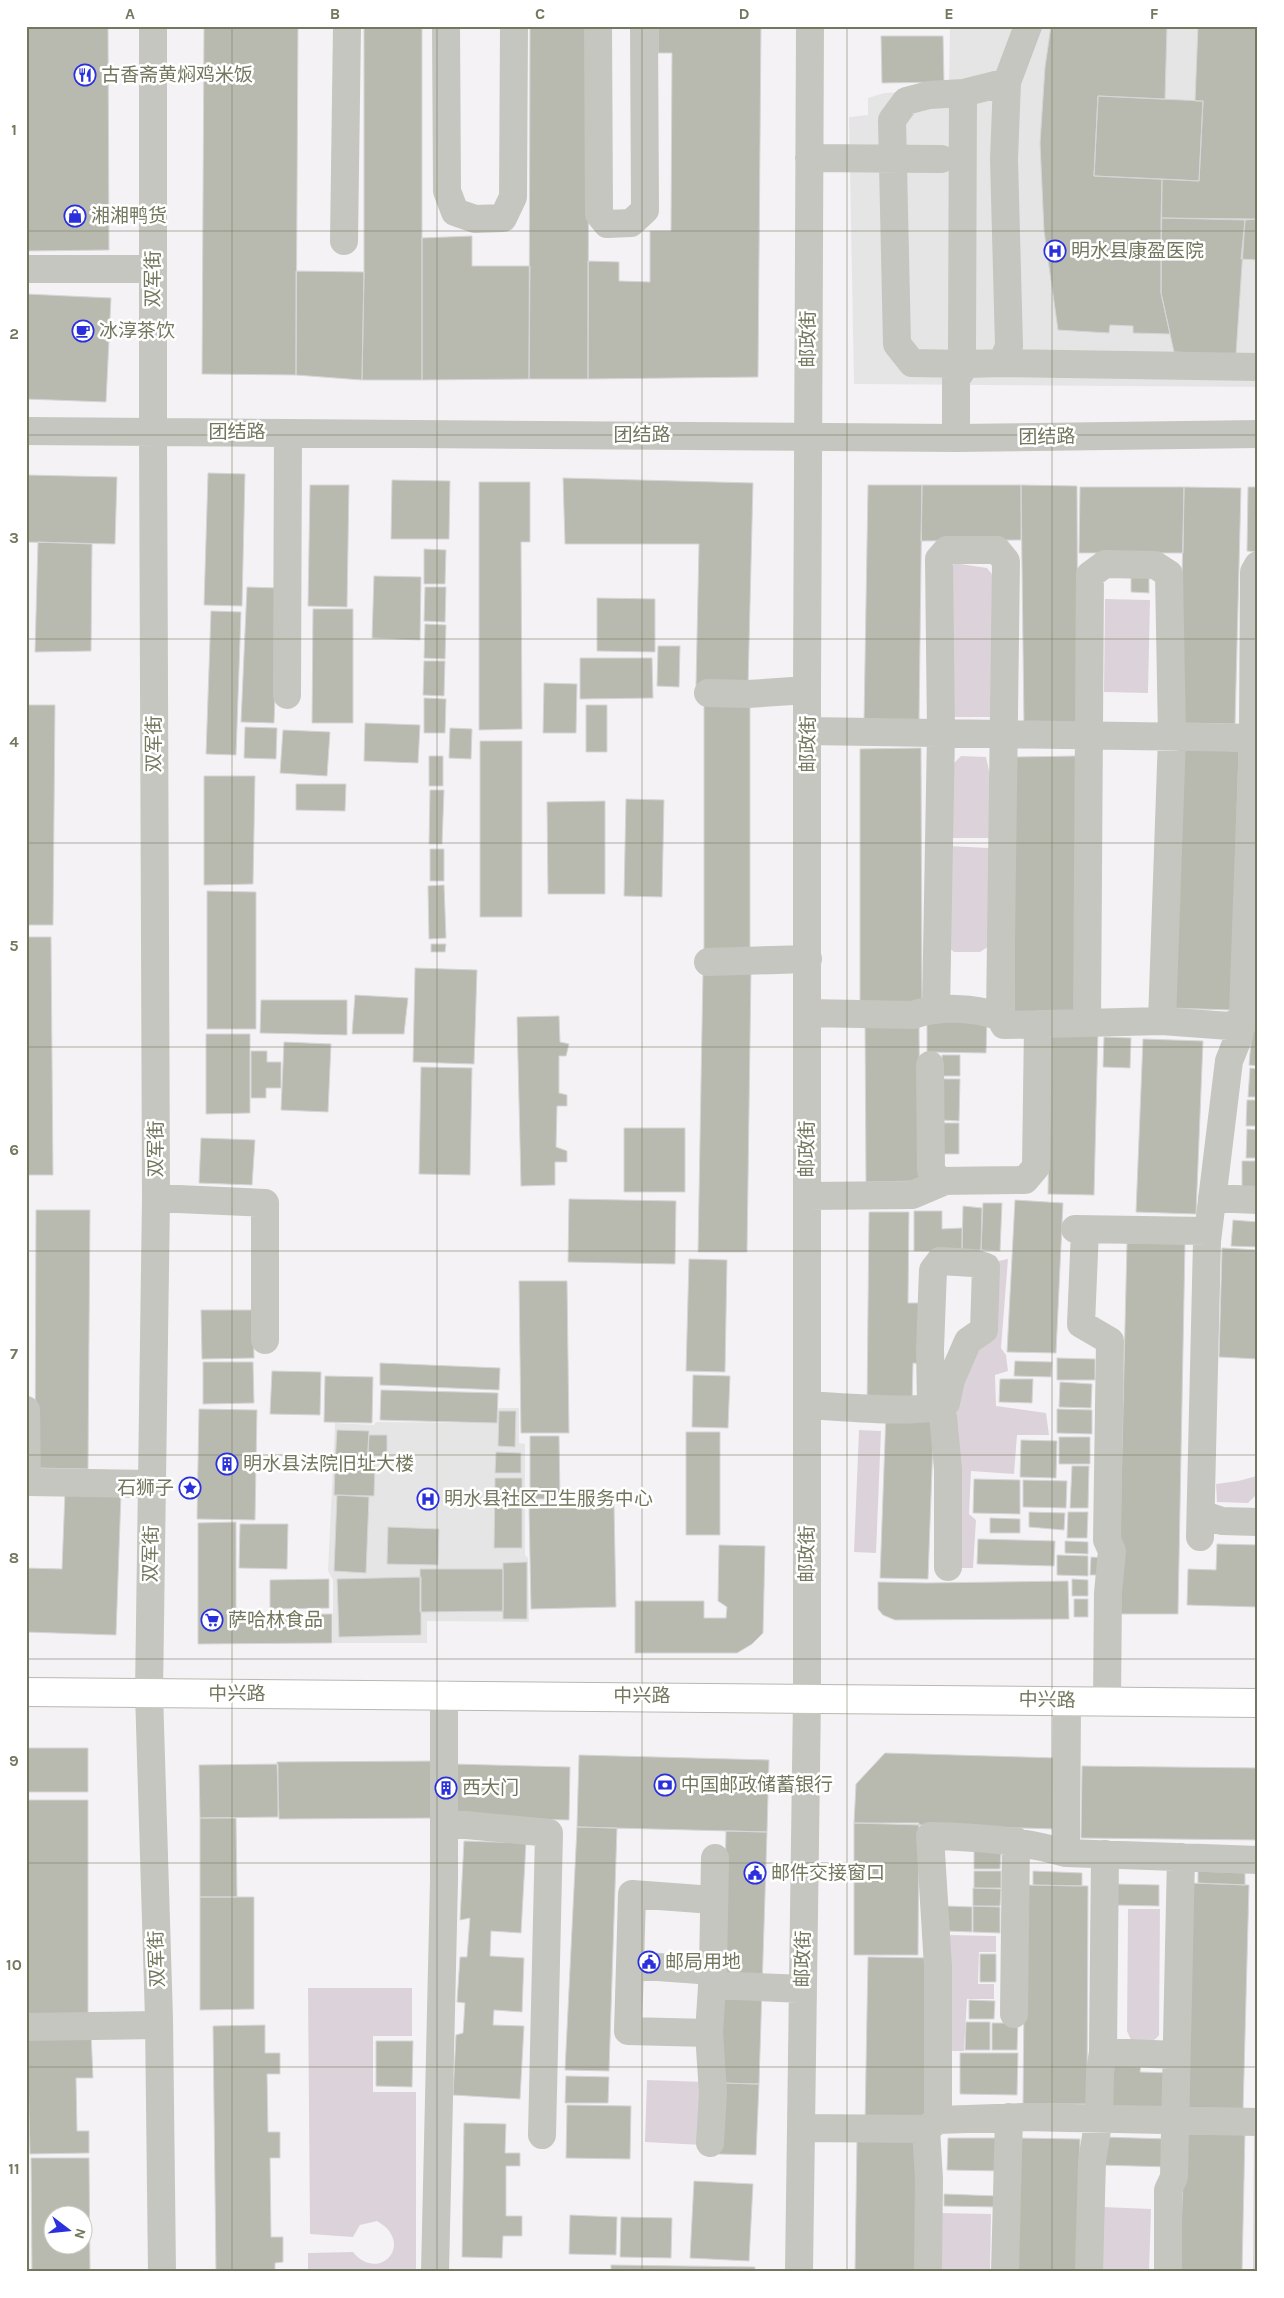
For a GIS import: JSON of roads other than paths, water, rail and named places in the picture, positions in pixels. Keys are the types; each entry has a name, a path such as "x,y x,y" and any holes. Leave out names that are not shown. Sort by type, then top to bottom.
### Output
{"main road":[{"name":"中兴路","path":"26,1692 1258,1703"}],"street":[{"name":"双军街","path":"154,26 153,432 156,1198 149,1693 159,2025 162,2272"},
{"path":"344,241 347,26"},
{"path":"446,26 447,191 455,212 475,219 503,218 513,197 514,26"},
{"path":"598,26 599,214 607,224 631,223 645,210 644,26"},
{"name":"邮政街","path":"799,2272 807,1698 807,690 810,26"},
{"path":"1002,362 1009,346 1004,159 1007,82 1028,26"},
{"path":"1007,82 963,93 929,95 906,101 892,120 891,159 897,344 912,363 966,364 1002,362 1258,367"},
{"path":"963,93 953,159 962,351 966,364"},
{"path":"809,158 1004,159"},
{"path":"26,269 153,269"},
{"path":"956,438 956,379 966,364"},
{"name":"团结路","path":"26,431 956,438 1258,434"},
{"path":"287,695 288,432"},
{"path":"936,1010 940,733 939,559 946,550 997,550 1006,561 1000,1017 1004,1024 1162,1021 1228,1026 1247,1018"},
{"path":"1087,1023 1090,575 1106,564 1155,565 1169,574 1172,737 1162,1021"},
{"path":"1258,565 1254,572 1255,738 1247,1018 1229,1061 1208,1231 1201,1525 1222,1521 1258,1522"},
{"path":"708,693 748,694 807,690"},
{"path":"808,731 1255,738"},
{"path":"708,962 808,959"},
{"path":"808,1013 912,1015 928,1010 984,1011 1000,1017"},
{"path":"930,1065 931,1170 939,1181 1025,1180 1036,1167 1038,1024"},
{"path":"807,1196 912,1195 945,1181"},
{"path":"156,1198 265,1204 265,1340"},
{"path":"1212,1198 1258,1200"},
{"path":"1107,1701 1108,1593 1112,1551 1107,1540 1110,1341 1081,1324 1080,1230 1208,1231"},
{"path":"808,1405 910,1410 935,1407 946,1403 951,1380 968,1341 984,1330 986,1267 973,1262 940,1261 934,1270 930,1349 931,1403 935,1407 948,1469 948,1567"},
{"path":"26,1410 27,1482 152,1484"},
{"path":"435,2272 444,1823 444,1695"},
{"path":"1066,1853 1067,1701"},
{"path":"444,1823 549,1833 542,2135"},
{"path":"928,2272 929,2179 938,1968 930,1836 991,1837 1066,1853 1258,1860"},
{"path":"1014,2014 1016,1841"},
{"path":"1089,2272 1092,2160 1099,2118 1100,2072 1103,2052 1104,1854"},
{"path":"1168,2272 1168,2190 1174,2177 1181,1857"},
{"path":"710,2143 713,2093 709,2033 715,1858"},
{"path":"709,2033 628,2031 632,1894 713,1900"},
{"path":"630,1965 712,1978 803,1989"},
{"path":"26,2027 159,2025"},
{"path":"1103,2052 1176,2054"},
{"path":"1005,2272 1009,2117"},
{"path":"801,2128 932,2125 1009,2117 1258,2122"}],"place":[{"name":"古香斋黄焖鸡米饭","path":"85,75"},
{"name":"湘湘鸭货","path":"75,216"},
{"name":"明水县康盈医院","path":"1055,251"},
{"name":"冰淳茶饮","path":"83,331"},
{"name":"明水县法院旧址大楼","path":"227,1464"},
{"name":"石狮子","path":"190,1488"},
{"name":"明水县社区卫生服务中心","path":"428,1499"},
{"name":"萨哈林食品","path":"212,1620"},
{"name":"中国邮政储蓄银行","path":"665,1785"},
{"name":"西大门","path":"446,1788"},
{"name":"邮件交接窗口","path":"755,1873"},
{"name":"邮局用地","path":"649,1962"}]}
